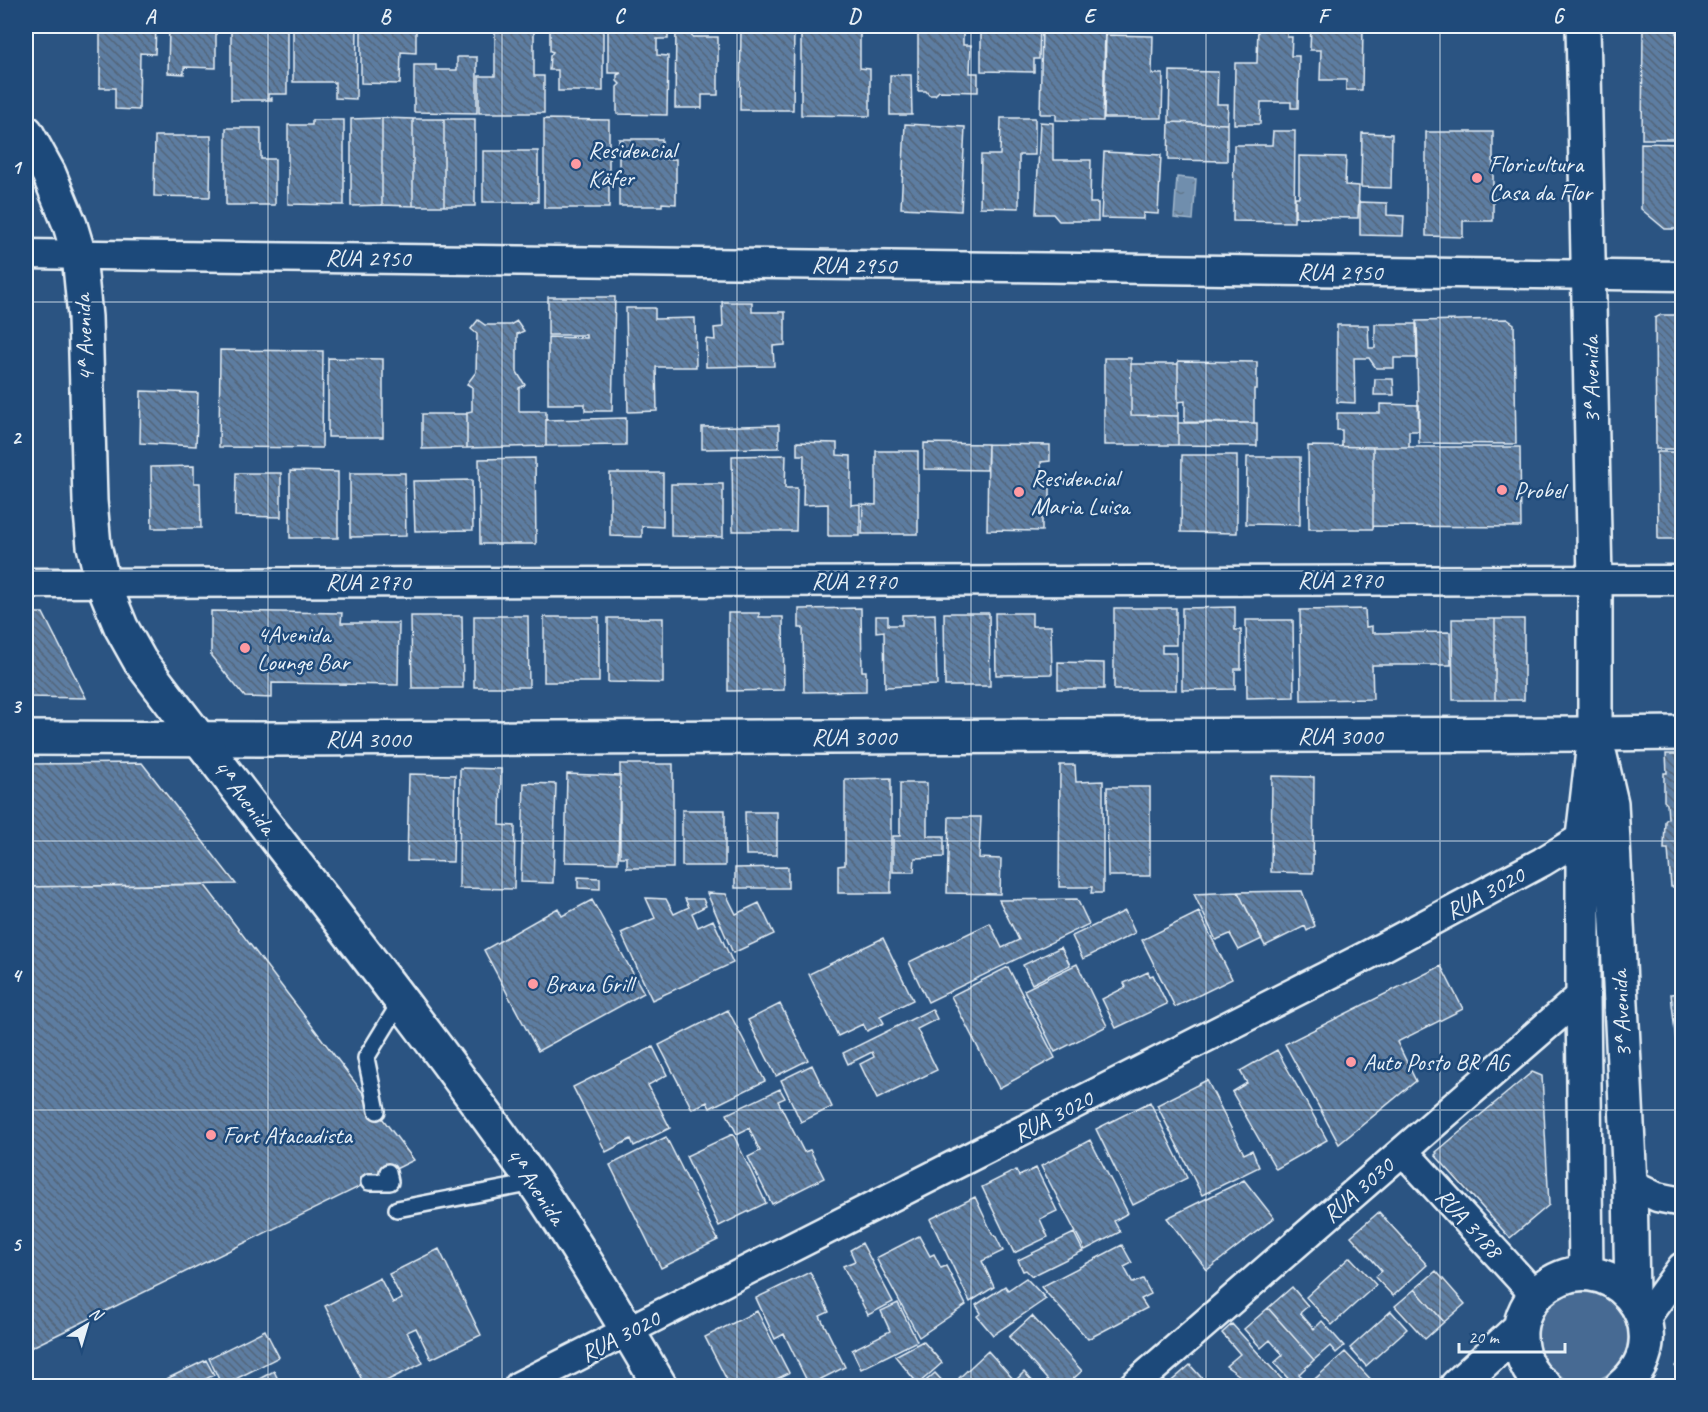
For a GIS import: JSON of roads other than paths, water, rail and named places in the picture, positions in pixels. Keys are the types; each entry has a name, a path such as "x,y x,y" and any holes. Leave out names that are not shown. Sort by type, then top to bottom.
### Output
{"main road":[{"name":"3ª Avenida","path":"1583,26 1595,580 1595,734 1583,837 1582,994 1586,1273"},
{"name":"4ª Avenida","path":"26,132 50,174 79,255 85,317 90,501 94,546 103,583 121,627 140,661 401,1001 534,1183 597,1280 660,1386"},
{"name":"RUA 3000","path":"26,738 1338,736 1683,733"},
{"name":"3ª Avenida","path":"1595,734 1611,803 1638,1308 1647,1339 1643,1358 1631,1383"},
{"path":"1545,1386 1527,1367 1521,1347 1520,1328 1525,1310 1535,1295 1550,1282 1567,1275 1586,1273 1603,1276 1619,1284 1638,1308"},
{"path":"1457,1386 1520,1328"}],"street":[{"name":"RUA 2950","path":"26,254 1683,276"},
{"name":"RUA 2970","path":"26,583 1683,580"},
{"name":"RUA 3020","path":"519,1386 1368,955 1542,862 1583,837"},
{"name":"RUA 3030","path":"1133,1386 1582,994"},
{"name":"RUA 3188","path":"1403,1151 1535,1295"},
{"path":"1630,1184 1657,1197 1683,1202"},
{"path":"1638,1308 1683,1267"}],"lane":[{"path":"377,1111 366,1058 401,1001"},
{"path":"369,1182 390,1182 388,1172"},
{"path":"397,1209 534,1183"}],"water":[{"path":"1177,177 1196,179 1193,220 1174,218"}],"place":[{"name":"Residencial Käfer","path":"576,164"},
{"name":"Floricultura Casa da Flor","path":"1477,178"},
{"name":"Probel","path":"1502,490"},
{"name":"Residencial Maria Luisa","path":"1019,492"},
{"name":"4Avenida Lounge Bar","path":"245,648"},
{"name":"Brava Grill","path":"533,984"},
{"name":"Auto Posto BR AG","path":"1351,1062"},
{"name":"Fort Atacadista","path":"211,1135"}]}
